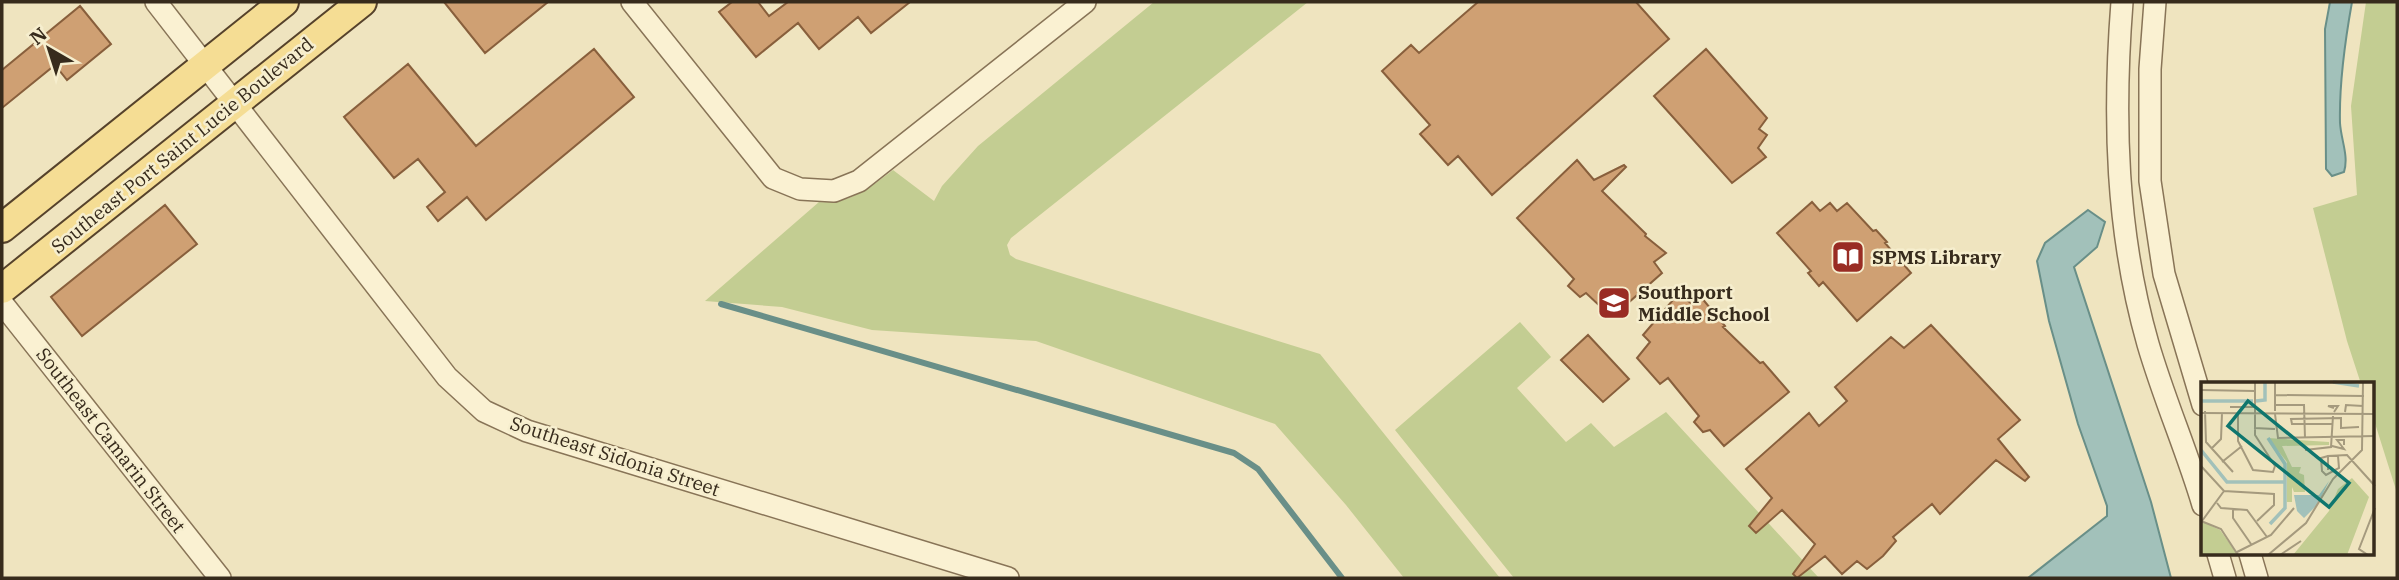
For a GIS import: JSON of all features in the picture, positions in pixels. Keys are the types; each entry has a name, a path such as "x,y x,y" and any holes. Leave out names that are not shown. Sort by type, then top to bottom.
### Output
{"main road":[{"path":"2,228 284,2"},
{"name":"Southeast Port Saint Lucie Boulevard","path":"2,289 362,2"}],"street":[{"name":"Southeast Sidonia Street","path":"156,2 447,377 484,411 527,431 1008,578"},
{"path":"632,2 772,177 800,189 834,191 859,181 1085,2"},
{"path":"2122,2 2117,68 2116,140 2120,199 2128,253 2149,346 2201,499"},
{"path":"2155,2 2150,69 2150,181 2164,274 2201,399"},
{"name":"Southeast Camarin Street","path":"2,303 220,578"},
{"path":"2149,346 2181,334"},
{"path":"2219,556 2225,578"},
{"path":"2251,556 2257,578"}],"green space":[{"path":"1154,2 1308,2 1011,238 1007,245 1010,255 1320,354 1500,578 1404,578 1346,505 1275,424 1036,341 872,330 782,307 705,301 819,202 850,198 893,170 934,201 942,186 978,146"},
{"path":"2366,2 2397,2 2397,493 2374,420 2374,382 2360,382 2347,341 2313,208 2357,195 2351,106"},
{"path":"1520,322 1551,357 1517,388 1566,442 1591,423 1614,447 1666,412 1819,578 1514,578 1395,430"}],"water":[{"path":"2330,2 2352,2 2340,93 2345,166 2344,172 2332,176 2326,169 2325,29"},
{"path":"2088,210 2105,222 2097,247 2074,267 2151,502 2171,578 2028,578 2107,516 2107,506 2078,424 2049,321 2037,261 2045,243"}],"building":[{"path":"444,2 548,2 485,53"},
{"path":"732,2 758,2 769,16 788,2 910,2 871,33 858,17 819,49 798,23 756,57 719,12"},
{"path":"1478,2 1636,2 1669,39 1492,195 1458,156 1448,165 1420,134 1430,125 1382,71 1411,45 1419,53"},
{"path":"80,6 111,44 67,80 55,65 2,108 2,70"},
{"path":"594,49 634,97 486,220 467,197 438,221 427,207 445,192 418,159 394,178 344,117 408,64 476,146"},
{"path":"1706,49 1767,118 1759,129 1767,135 1758,148 1766,157 1732,183 1654,96"},
{"path":"1577,160 1594,180 1624,165 1626,167 1602,191 1646,234 1645,236 1666,253 1654,262 1662,273 1619,311 1612,302 1603,309 1586,293 1580,297 1568,286 1574,279 1517,218"},
{"name":"SPMS Library","path":"1812,202 1820,211 1830,203 1837,211 1847,203 1887,242 1885,243 1911,273 1857,321 1823,282 1819,286 1808,273 1811,271 1777,233"},
{"path":"165,205 197,244 82,336 51,297"},
{"path":"1678,294 1691,303 1701,297 1725,326 1723,327 1760,363 1763,362 1789,392 1724,446 1710,430 1703,432 1694,422 1699,416 1668,378 1660,384 1637,358 1650,342 1643,335"},
{"path":"1931,325 2020,420 1998,439 2029,477 2025,481 1996,460 1940,514 1932,504 1893,537 1896,541 1867,569 1857,561 1842,574 1825,556 1797,578 1793,574 1815,544 1782,510 1756,533 1749,526 1772,498 1746,469 1809,413 1819,426 1847,401 1835,387 1891,337 1904,348"},
{"path":"1588,335 1629,379 1603,402 1561,360"}],"waterway":[{"path":"721,304 1234,453 1258,469 1342,578"}],"place":[{"name":"SPMS Library","path":"1848,257"},
{"name":"Southport Middle School","path":"1614,303"}]}
